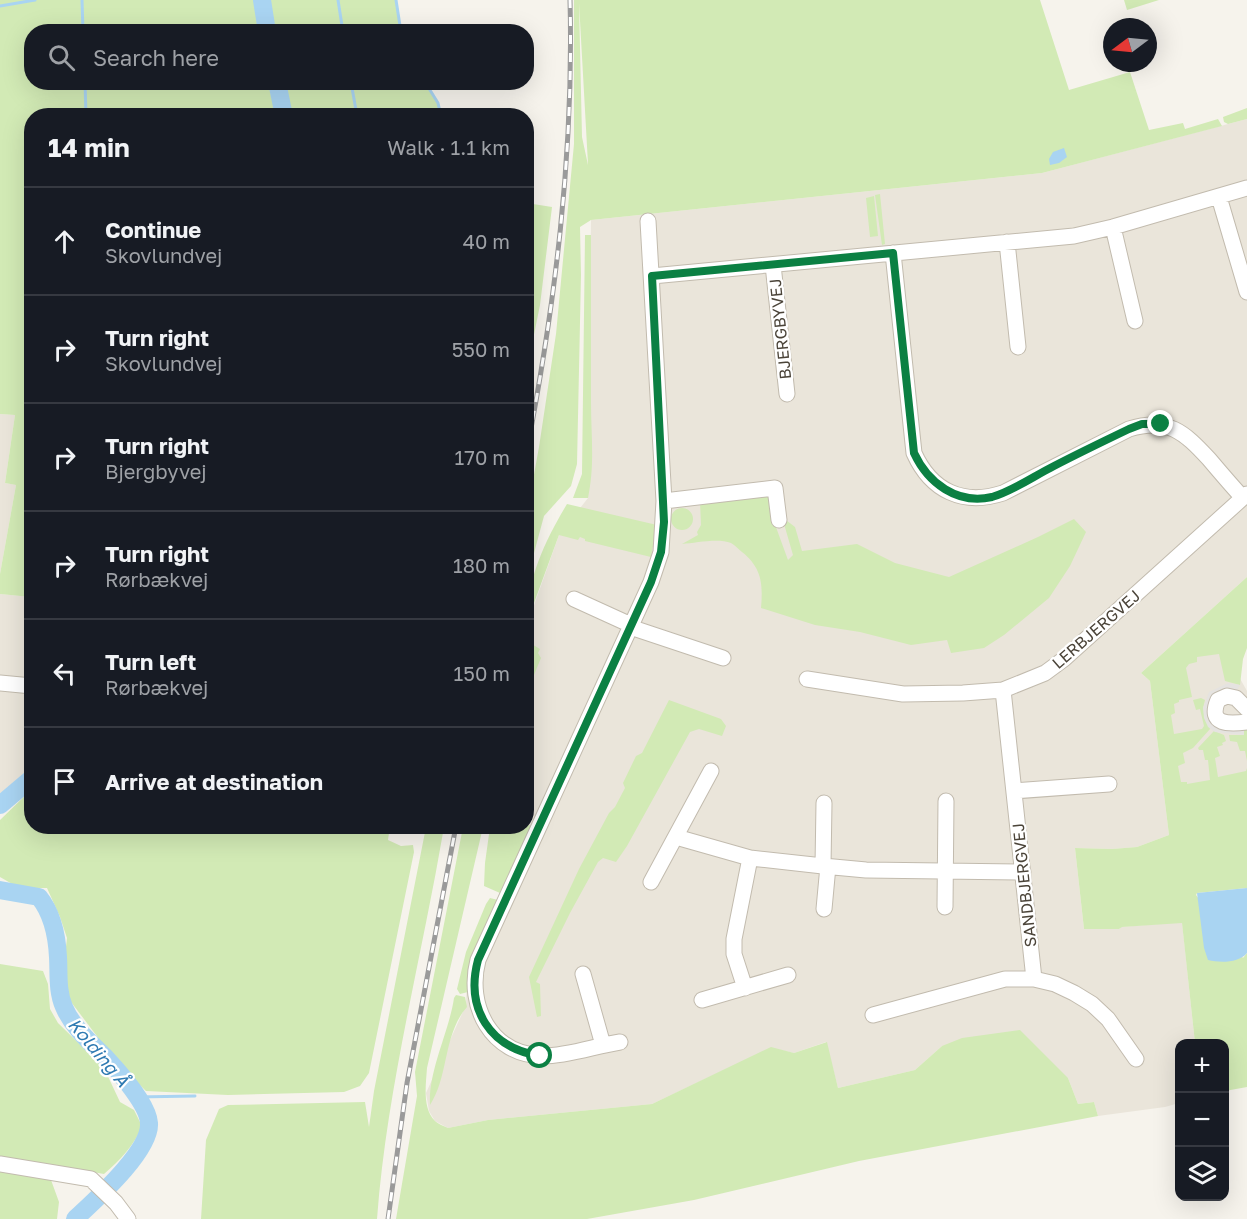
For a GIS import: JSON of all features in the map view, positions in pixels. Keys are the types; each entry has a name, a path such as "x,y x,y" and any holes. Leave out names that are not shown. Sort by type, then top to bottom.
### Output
{"street":[{"name":"BJERGBYVEJ","path":"652,276 1074,236 1247,188"},
{"path":"1219,196 1247,292"},
{"path":"620,1042 540,1056 515,1049 498,1038 485,1023 475,999 474,986 478,960 651,582 661,552 664,501 648,221"},
{"path":"1113,227 1135,321"},
{"path":"1007,242 1018,347"},
{"path":"893,253 914,453 926,474 944,490 967,498 997,495 1129,429 1151,424 1170,427 1186,436 1245,496"},
{"name":"BJERGBYVEJ","path":"773,265 787,394"},
{"path":"664,501 775,489 779,520"},
{"name":"LERBJERGVEJ","path":"807,679 903,694 963,693 1003,690 1044,673 1064,659 1245,496"},
{"path":"573,598 631,626 723,658"},
{"path":"0,683 24,685"},
{"name":"SANDBJERGVEJ","path":"1003,690 1034,979"},
{"path":"1247,710 1236,698 1227,696 1218,700 1215,708 1215,715 1219,721 1228,724 1247,722"},
{"path":"651,882 711,771"},
{"path":"1014,791 1109,784"},
{"path":"945,907 946,801"},
{"path":"824,803 826,866 824,909"},
{"path":"675,837 750,858 826,866 866,870 1023,872"},
{"path":"744,988 734,954 734,939 750,858"},
{"path":"583,975 603,1045"},
{"path":"702,1000 788,975"},
{"path":"873,1014 1005,979 1034,979 1055,984 1092,1004 1108,1019 1136,1059"},
{"path":"0,1164 84,1177 97,1183 128,1219"}],"shaded area":[{"path":"1247,119 1247,577 1141,673 1150,681 1169,835 1137,847 1075,848 1084,929 1119,929 1182,922 1195,1039 1175,1039 1175,1104 1098,1116 1094,1102 1078,1104 1068,1078 942,1046 915,1070 838,1088 826,1042 794,1053 771,1048 652,1104 488,1120 448,1128 435,1121 429,1111 426,1093 466,1005 467,977 472,954 526,834 534,834 534,661 537,649 534,646 534,605 559,535 588,498 591,220 1042,173"},
{"path":"0,414 15,415 5,483 16,485 0,574"},
{"path":"0,594 24,596 24,773 0,794"},
{"path":"1224,650 1247,691 1247,781 1174,795 1164,700 1182,659"},
{"path":"1228,683 1240,685 1236,692 1210,706 1244,727 1244,735 1215,732 1208,727 1204,718 1203,708 1209,692"}],"green space":[{"path":"0,0 254,0 257,24 24,24 24,90 270,90 274,108 24,108 24,596 0,594 0,574 16,485 5,483 15,415 0,414"},
{"path":"270,0 396,0 400,24 274,24"},
{"path":"574,0 1040,0 1069,90 1130,72 1149,130 1183,123 1185,129 1218,119 1222,126 1042,173 591,220 580,227 577,464 571,486 544,516 534,553 534,474 556,334 574,144","holes":["579,3 588,165 582,137"]},
{"path":"1124,0 1159,0 1127,10"},
{"path":"287,90 430,90 439,108 290,108"},
{"path":"1247,108 1247,119 1228,124 1224,122 1223,117"},
{"path":"880,194 885,244 882,245 875,195"},
{"path":"874,196 878,236 870,237 866,198"},
{"path":"534,204 552,207 540,305 534,335"},
{"path":"585,235 591,235 592,462 588,498 573,498 582,474"},
{"path":"768,494 773,519 788,560 793,555 782,517 795,527 802,551 857,544 895,563 949,577 1074,519 1086,532 1070,566 1049,598 1004,635 984,648 951,653 947,640 911,645 860,632 815,625 761,608 762,591 757,570 749,558 734,545 720,541 682,544 698,535 697,532 701,525 700,501"},
{"path":"567,504 657,525 651,557 585,541 580,537 578,540 559,535 534,603 534,575 552,531"},
{"path":"682,508 690,511 693,519 690,527 682,530 674,527 671,519 674,511"},
{"path":"1247,577 1247,648 1243,659 1240,685 1225,681 1219,654 1197,657 1197,662 1189,664 1186,668 1192,697 1179,700 1174,704 1175,713 1171,715 1174,734 1202,729 1204,726 1200,709 1196,710 1193,700 1201,698 1205,700 1203,708 1210,729 1193,748 1183,753 1185,763 1178,766 1181,782 1187,782 1187,784 1210,780 1208,760 1205,760 1203,750 1198,748 1214,731 1224,735 1226,741 1217,747 1220,756 1215,758 1218,777 1246,771 1247,768 1247,888 1197,893 1196,895 1243,958 1247,953 1247,1087 1229,1090 1229,1039 1195,1039 1182,923 1119,929 1084,929 1075,848 1137,847 1169,835 1150,681 1141,673"},
{"path":"534,645 540,649 538,653 541,658 534,675"},
{"path":"669,700 721,719 726,726 722,736 699,729 690,732 616,862 603,858 598,862 536,982 540,984 541,1016 537,1017 529,977 579,869 625,788 623,783 636,756 642,753"},
{"path":"1244,727 1247,729 1247,761 1245,751 1240,751 1237,742 1230,741 1229,735 1243,735"},
{"path":"24,797 24,834 389,834 388,840 401,846 413,845 414,852 369,1073 360,1086 344,1092 228,1095 146,1091 118,1064 65,994 64,964 67,938 47,888 14,885 0,877 0,820"},
{"path":"425,834 443,834 397,1071 377,1219 201,1219 206,1140 219,1109 228,1105 365,1102 369,1127 374,1091"},
{"path":"462,834 481,834 427,1068 426,1103 431,1116 443,1126 448,1128 488,1120 652,1104 771,1047 794,1053 827,1042 838,1088 915,1070 942,1046 962,1038 1020,1030 1068,1078 1078,1104 1094,1102 1098,1116 859,1161 694,1200 587,1219 396,1219 417,1096 415,1072"},
{"path":"489,834 527,834 500,893 484,886"},
{"path":"490,898 498,900 474,956 468,992 460,994 457,989 466,952"},
{"path":"0,964 43,971 48,984 50,1009 58,1023 104,1068 120,1102 134,1110 142,1126 126,1152 104,1174 0,1156"},
{"path":"456,995 465,997 467,1007 454,1030 436,1094 430,1105 435,1065"},
{"path":"0,1171 51,1180 59,1202 57,1219 0,1219"}],"water":[{"path":"1064,148 1067,157 1059,163 1050,165 1049,159 1053,152"},
{"path":"1247,888 1247,953 1239,959 1229,961 1208,960 1204,948 1197,893"}],"waterway":[{"path":"0,6 35,0"},
{"path":"82,0 83,24"},
{"name":"Kolding Å","path":"262,0 266,24"},
{"path":"338,0 342,24"},
{"path":"396,0 400,24"},
{"path":"85,90 86,108"},
{"name":"Kolding Å","path":"279,90 282,108"},
{"path":"352,90 356,108"},
{"path":"430,90 439,108"},
{"name":"Kolding Å","path":"0,805 24,785"},
{"name":"Kolding Å","path":"0,890 39,897 44,903 55,933 59,989 64,1007 77,1028 126,1081 144,1107 149,1123 141,1147 131,1161 120,1175 75,1219"},
{"path":"136,1097 195,1096"}],"railway":[{"path":"534,410 546,342 560,229 569,115 570,0"},
{"path":"388,1219 407,1083 454,834"}],"route":[{"path":"540,1056 515,1049 493,1034 479,1012 475,999 475,973 478,960 651,582 661,552 664,501 652,276 893,253 914,453 919,464 934,483 955,495 979,498 1003,493 1129,429 1142,424 1161,424"}]}
